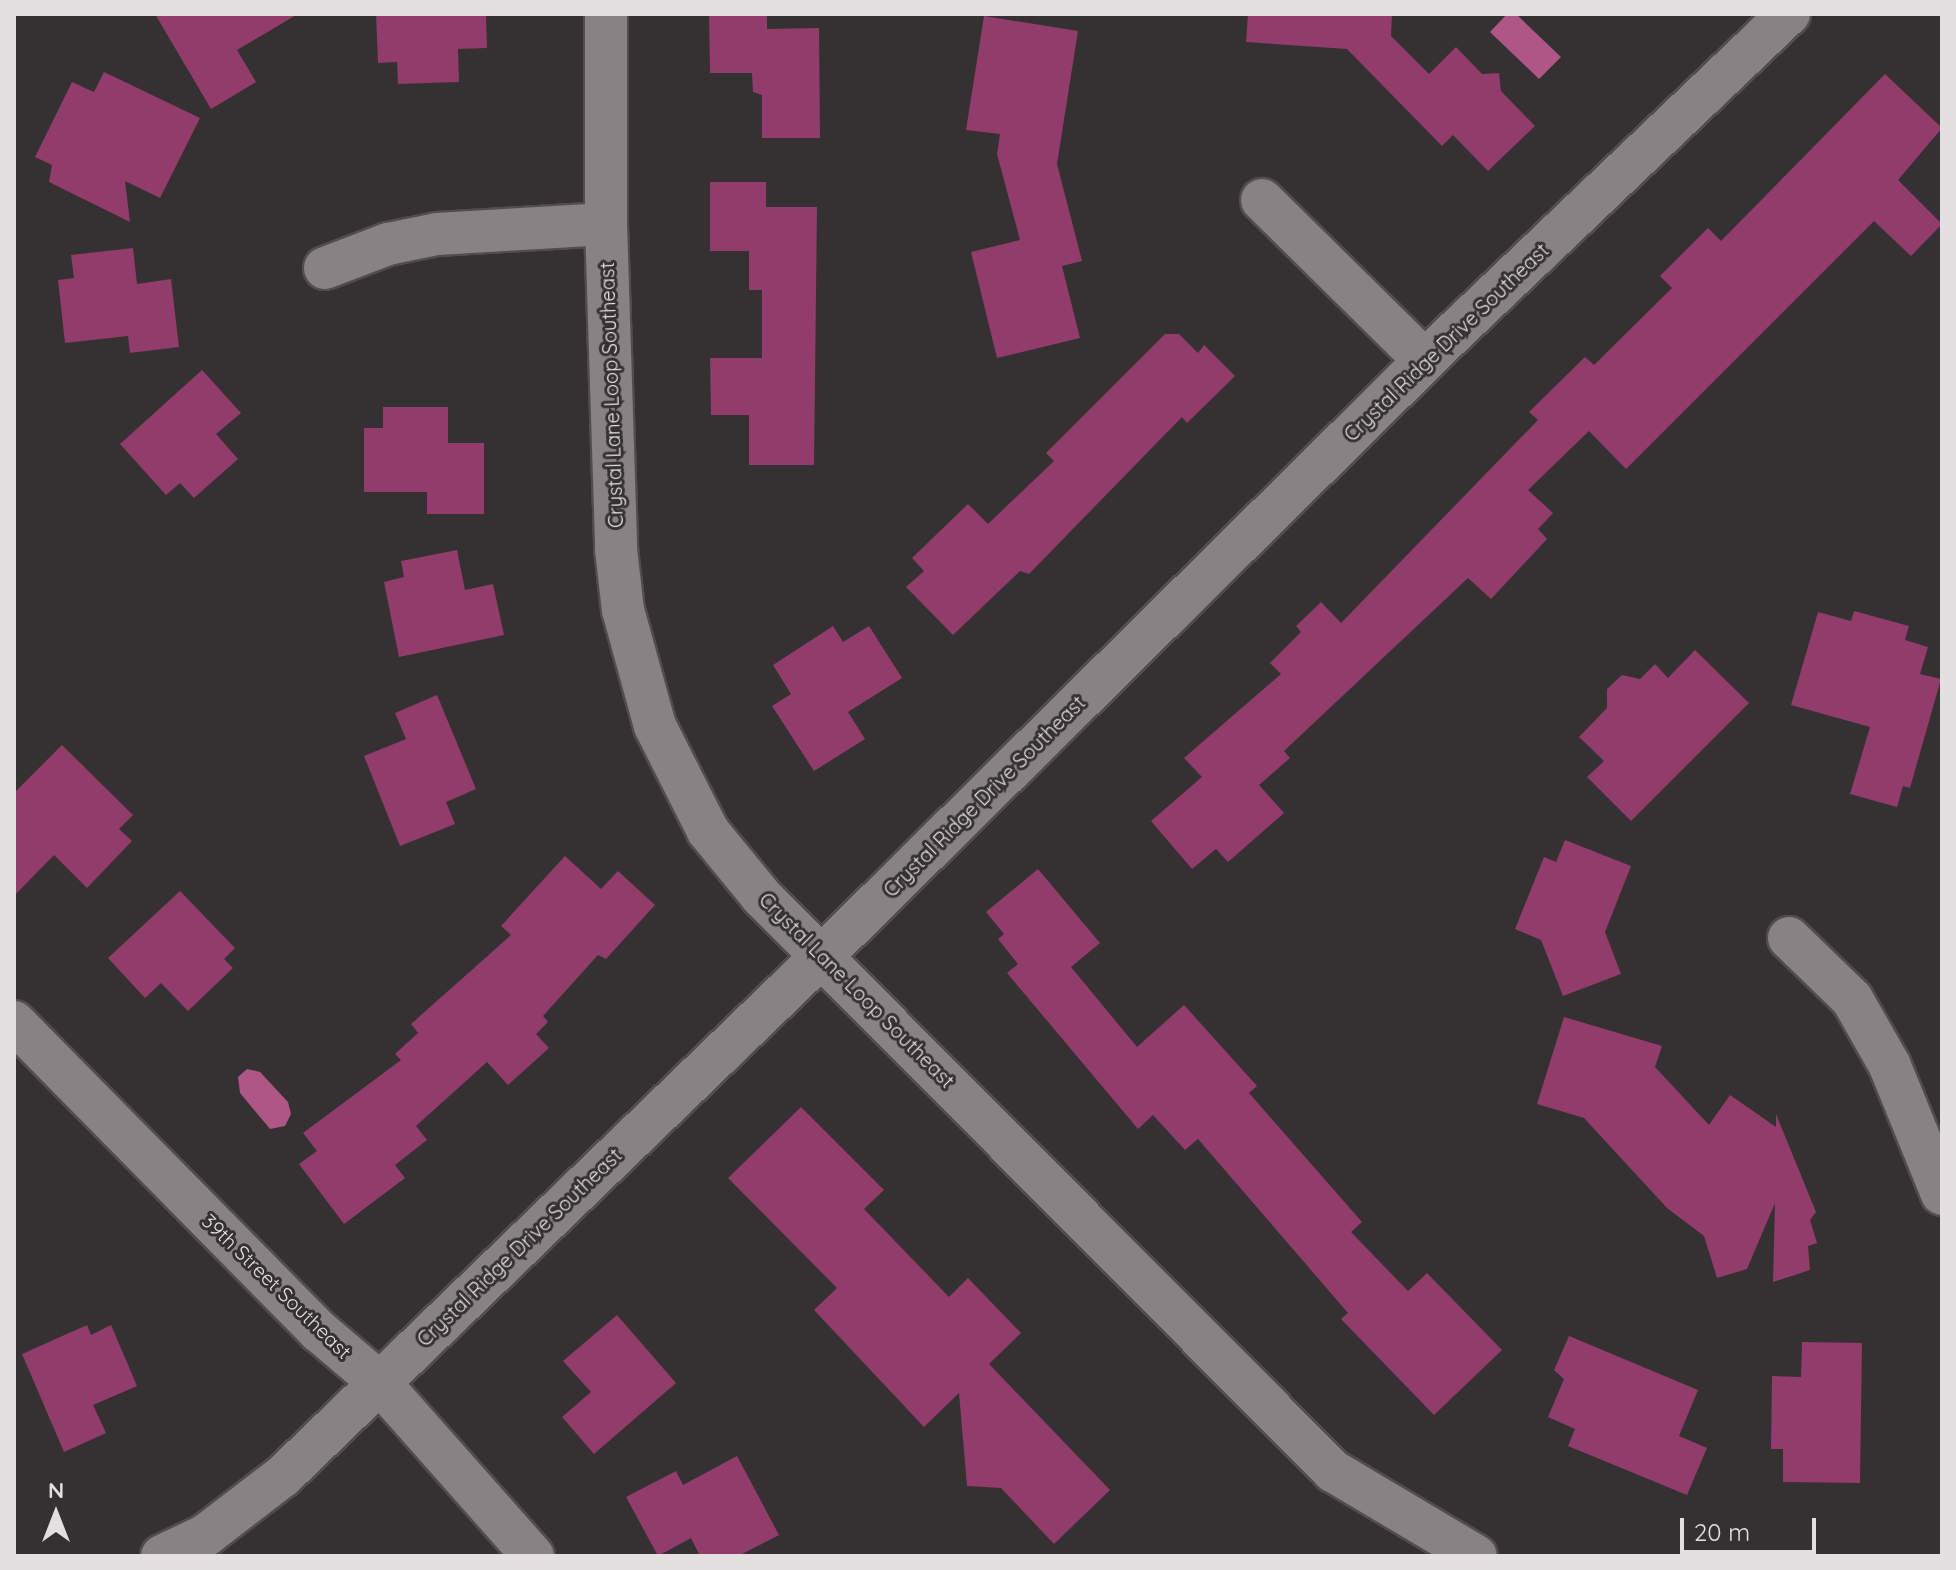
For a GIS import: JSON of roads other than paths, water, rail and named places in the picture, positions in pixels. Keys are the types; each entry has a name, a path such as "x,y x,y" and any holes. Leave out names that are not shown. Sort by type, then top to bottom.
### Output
{"street":[{"name":"Crystal Lane Loop Southeast","path":"606,14 606,224 616,549 640,686 708,831 762,897 1333,1471 1476,1556"},
{"name":"Crystal Ridge Drive Southeast","path":"162,1556 206,1535 283,1476 823,955 1425,361 1789,14"},
{"path":"1262,200 1425,361"},
{"path":"325,268 388,244 437,234 606,224"},
{"path":"1789,938 1852,999 1890,1066 1942,1194"},
{"name":"39th Street Southeast","path":"14,1022 319,1331 379,1382 533,1556"}]}
